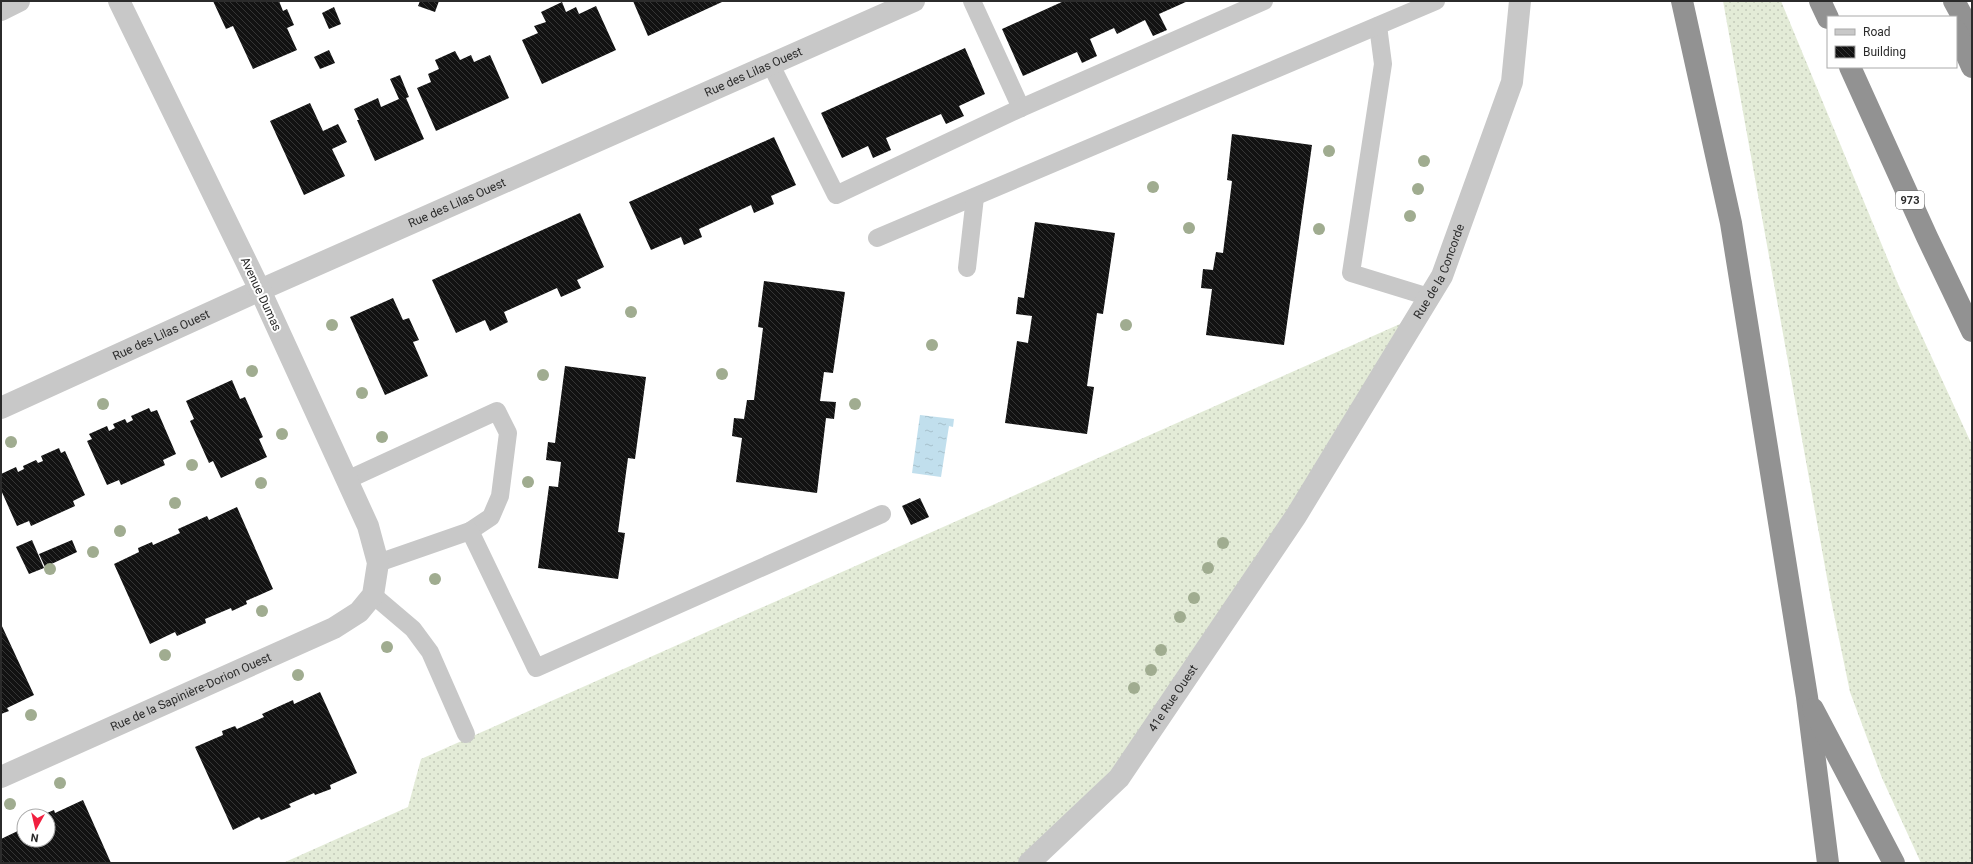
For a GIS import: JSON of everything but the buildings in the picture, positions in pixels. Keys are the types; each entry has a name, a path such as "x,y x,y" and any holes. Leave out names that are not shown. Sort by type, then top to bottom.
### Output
{"highway":[{"path":"1682,1 1730,223 1807,697 1828,863"},
{"path":"1820,1 1827,16"},
{"path":"1942,1 1950,16"},
{"path":"1954,1 1972,34"},
{"path":"1957,33 1972,67"},
{"name":"973","path":"1850,68 1972,332"},
{"path":"1807,697 1894,863"}],"street":[{"path":"1,10 19,1"},
{"name":"Avenue Dumas","path":"119,1 260,290 368,526 378,563 373,595"},
{"name":"Rue des Lilas Ouest","path":"1,408 260,290 914,1"},
{"name":"Rue de la Concorde","path":"1296,516 1442,276 1512,82 1520,1"},
{"name":"41e Rue Ouest","path":"1028,863 1120,778 1296,516"},
{"name":"Rue de la Sapinière-Dorion Ouest","path":"1,777 334,628 359,612 373,595"}],"lane":[{"path":"972,1 1021,108"},
{"path":"770,64 836,195 1021,108 1264,1"},
{"path":"877,238 1436,1"},
{"path":"1378,26 1383,64 1351,273 1429,297"},
{"path":"967,268 975,196"},
{"path":"347,480 497,411 508,433 500,496 491,517 470,531 378,563"},
{"path":"470,531 536,668 882,514"},
{"path":"373,595 412,629 430,652 466,734"}],"green space":[{"path":"1723,1 1781,1 1898,284 1972,445 1972,863 1921,863 1882,778 1850,692 1831,600"},
{"path":"1418,316 1120,778 1029,863 283,863 408,807 421,759"}],"water":[{"path":"920,415 954,419 953,427 949,426 941,477 912,473"}]}
